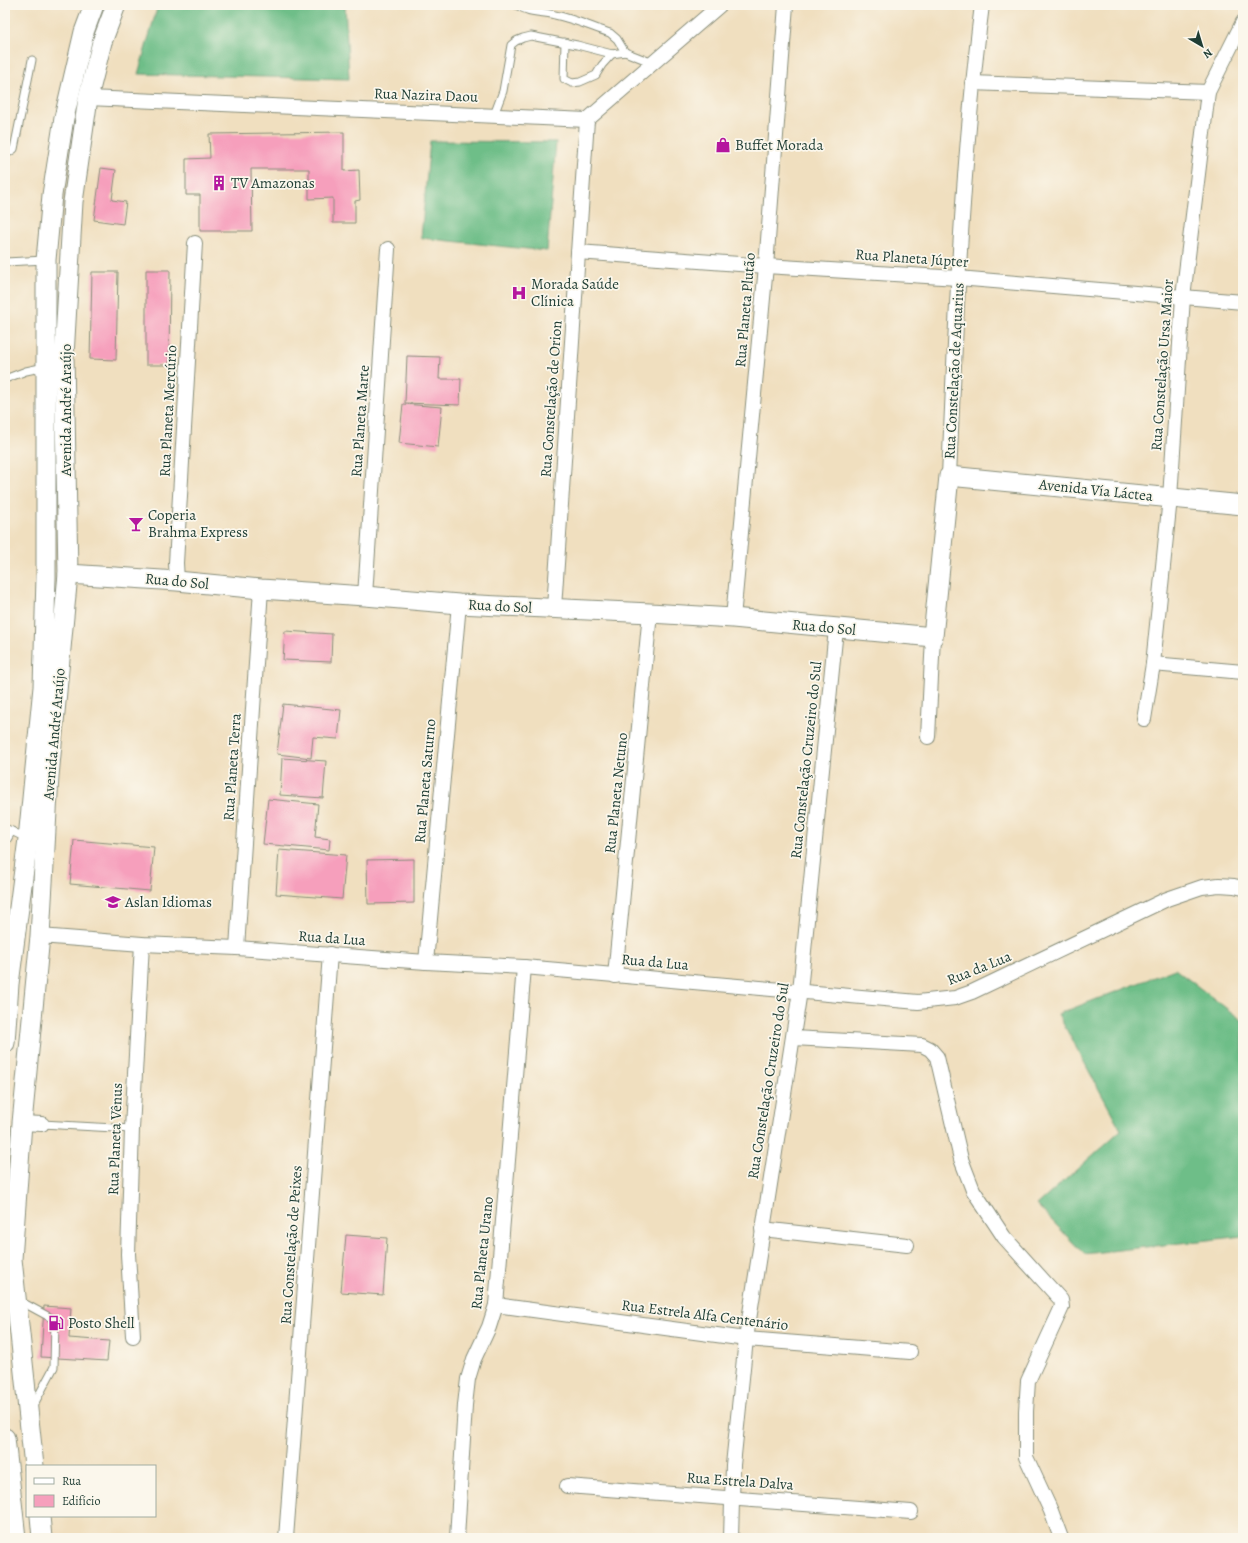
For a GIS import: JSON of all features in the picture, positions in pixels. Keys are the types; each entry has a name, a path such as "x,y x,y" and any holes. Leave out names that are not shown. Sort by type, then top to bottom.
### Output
{"main road":[{"name":"Avenida André Araújo","path":"5,1042 15,833 43,679 46,577 46,260 52,195 64,118 84,32 94,5"},
{"name":"Avenida André Araújo","path":"34,1465 29,1414 11,1294 12,1259 22,1123 40,936 49,776 68,574 64,356 73,202 88,98 102,42 116,5"},
{"name":"Avenida Vía Láctea","path":"949,476 1243,505"},
{"name":"Rua Constelação de Aquarius","path":"933,636 949,476"},
{"name":"Rua do Sol","path":"68,574 177,581 459,604 734,618 836,629 933,636"},
{"path":"5,1438 16,1538"},
{"path":"40,1517 42,1538"}],"street":[{"path":"587,120 720,5"},
{"name":"Rua Planeta Plutão","path":"734,618 766,266 786,5"},
{"name":"Rua Constelação de Aquarius","path":"949,476 958,278 972,83 982,5"},
{"name":"Rua Constelação Ursa Maior","path":"1144,719 1153,664 1170,498 1183,297 1208,92 1243,22"},
{"path":"972,83 1208,92"},
{"name":"Rua Nazira Daou","path":"88,98 587,120"},
{"name":"Rua Constelação de Orion","path":"554,608 587,120"},
{"name":"Rua Planeta Mercúrio","path":"177,581 176,564 195,243"},
{"name":"Rua Planeta Marte","path":"365,596 388,249"},
{"name":"Rua Planeta Júpter","path":"578,252 958,278 1243,302"},
{"name":"Rua Planeta Terra","path":"237,948 261,589"},
{"name":"Rua Planeta Saturno","path":"426,962 459,604"},
{"name":"Rua Planeta Netuno","path":"615,976 650,613"},
{"name":"Rua Constelação Cruzeiro do Sul","path":"731,1538 733,1465 746,1339 800,991 836,629"},
{"name":"Rua Constelação de Aquarius","path":"928,737 933,636"},
{"path":"1153,664 1243,672"},
{"name":"Rua da Lua","path":"40,936 142,944 237,948 426,962 524,967 918,1002 955,998 995,982 1167,900 1202,887 1219,885 1243,888"},
{"name":"Rua Planeta Vênus","path":"133,1336 128,1254 132,1129 142,944"},
{"name":"Rua Constelação de Peixes","path":"286,1538 330,954"},
{"name":"Rua Planeta Urano","path":"457,1538 468,1379 474,1359 489,1327 496,1305 524,967"},
{"path":"793,1038 922,1045 930,1049 937,1056 961,1159 973,1190 1004,1238 1061,1300 1062,1307 1028,1381 1026,1411 1026,1457 1062,1538"},
{"path":"22,1123 42,1124"},
{"path":"762,1229 907,1245"},
{"name":"Rua Estrela Alfa Centenário","path":"496,1305 746,1339 910,1352"},
{"name":"Rua Estrela Dalva","path":"567,1486 732,1497 911,1512"}],"lane":[{"path":"516,5 524,10 535,13 555,15 610,33 617,39 625,52"},
{"path":"494,115 504,91 511,45 516,41 530,36 566,42 612,54 625,52 653,62"},
{"path":"566,42 564,79 572,83 580,82 596,75 602,65 612,54"},
{"path":"5,153 8,153 14,149 32,60"},
{"path":"5,262 46,260"},
{"path":"5,379 26,371 45,367"},
{"path":"5,843 15,833"},
{"path":"42,1124 132,1129"},
{"path":"11,1294 55,1320 54,1367 29,1414"}],"green space":[{"path":"158,5 345,5 349,79 138,74"},
{"path":"430,141 556,142 547,251 421,238"},
{"path":"1175,969 1243,1021 1243,1236 1084,1254 1037,1205 1121,1130 1058,1014"}],"building":[{"name":"TV Amazonas","path":"344,132 344,171 359,170 360,200 355,201 355,223 333,223 333,198 309,199 309,169 251,169 252,231 200,231 200,195 186,195 186,159 210,158 209,134"},
{"path":"101,168 116,170 112,200 126,202 123,224 94,220"},
{"path":"146,270 170,270 169,365 146,365"},
{"path":"92,272 118,272 116,360 90,359"},
{"path":"407,356 440,357 439,379 461,379 460,405 405,403"},
{"path":"403,404 442,407 438,447 399,443"},
{"path":"285,631 332,634 331,662 283,660"},
{"path":"283,704 341,710 338,739 313,737 311,758 277,754"},
{"path":"282,758 326,761 323,798 280,795"},
{"path":"268,799 318,804 315,837 330,839 329,850 263,844"},
{"path":"74,840 154,847 150,891 70,884"},
{"path":"279,850 346,855 342,899 276,894"},
{"path":"414,859 414,903 368,904 367,860"},
{"path":"346,1235 387,1238 383,1295 341,1292"},
{"name":"Posto Shell","path":"44,1306 71,1308 69,1338 109,1341 107,1361 41,1357"}],"place":[{"name":"Buffet Morada","path":"723,145"},
{"name":"TV Amazonas","path":"219,183"},
{"name":"Morada Saúde Clínica","path":"519,293"},
{"name":"Coperia Brahma Express","path":"136,524"},
{"name":"Aslan Idiomas","path":"113,902"},
{"name":"Posto Shell","path":"56,1323"}]}
